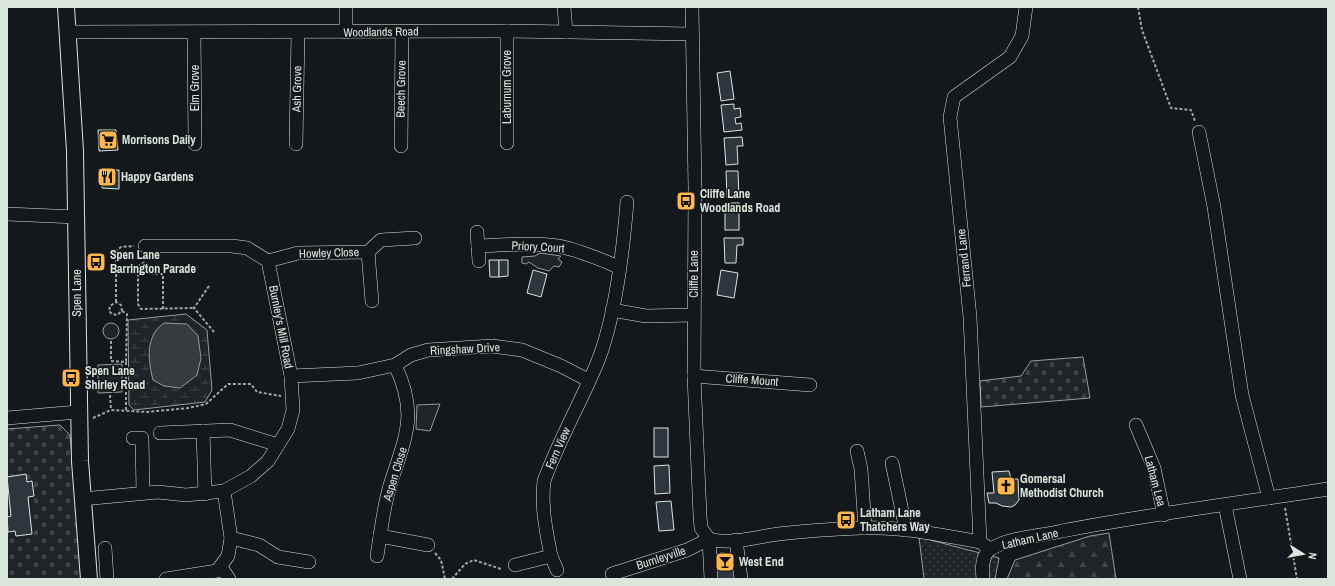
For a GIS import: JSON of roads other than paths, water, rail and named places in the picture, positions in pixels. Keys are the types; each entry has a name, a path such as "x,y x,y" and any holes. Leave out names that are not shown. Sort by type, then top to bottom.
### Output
{"main road":[{"name":"Spen Lane","path":"66,7 69,32 77,217 79,419 82,499 89,579"}],"street":[{"path":"346,7 346,32"},
{"path":"564,7 566,32"},
{"name":"Cliffe Lane","path":"692,7 694,376 701,528 709,539"},
{"name":"Ferrand Lane","path":"985,546 970,317 950,117 954,97 1010,57 1022,36 1026,7"},
{"name":"Woodlands Road","path":"69,32 298,33 507,31 692,34"},
{"name":"Laburnum Grove","path":"507,31 507,143"},
{"name":"Elm Grove","path":"194,32 195,144"},
{"name":"Beech Grove","path":"401,146 402,32"},
{"name":"Ash Grove","path":"296,144 298,33"},
{"path":"1199,132 1217,230 1242,395 1269,498"},
{"name":"Fern View","path":"556,570 551,556 544,521 542,501 544,481 588,380 598,361 612,310 624,241 627,202"},
{"path":"7,214 77,217"},
{"path":"477,232 479,261"},
{"name":"Howley Close","path":"268,261 298,253 368,252 381,240 415,238"},
{"path":"145,246 232,246 247,248 268,261"},
{"name":"Priory Court","path":"478,246 558,246 581,252 619,267"},
{"name":"Howley Close","path":"368,252 372,301"},
{"name":"Burnley's Mill Road","path":"82,499 143,493 205,494 224,491 251,476 268,460 288,428 293,410 291,376 268,261"},
{"path":"612,310 646,316 694,316"},
{"name":"Ringshaw Drive","path":"291,376 358,373 395,365 411,355 428,350 452,347 505,347 540,357 588,380"},
{"name":"Aspen Close","path":"377,556 390,484 404,444 408,422 405,392 395,365"},
{"name":"Cliffe Mount","path":"694,376 810,385"},
{"path":"7,418 79,419"},
{"name":"Latham Lea","path":"1136,425 1154,468 1164,515"},
{"path":"160,433 230,430 278,445"},
{"path":"203,431 205,494"},
{"path":"132,438 142,438 143,493"},
{"path":"857,451 861,469 865,528"},
{"path":"892,462 906,530"},
{"name":"Latham Lane","path":"709,539 716,541 736,540 780,534 865,528 906,530 985,546 1088,526 1328,489"},
{"path":"166,579 217,571 221,567 228,556 230,538 224,491"},
{"path":"1225,505 1240,579"},
{"path":"380,536 428,545"},
{"path":"230,538 259,545 278,557 309,562"},
{"path":"709,539 710,579"},
{"name":"Burnleyville","path":"612,574 692,548 709,539"},
{"path":"736,540 741,579"},
{"path":"983,579 985,546"},
{"path":"105,548 107,579"},
{"path":"515,565 551,556"},
{"path":"221,567 229,579"}],"place":[{"name":"Morrisons Daily","path":"108,140"},
{"name":"Happy Gardens","path":"107,177"},
{"name":"Cliffe Lane Woodlands Road","path":"686,201"},
{"name":"Spen Lane Barrington Parade","path":"96,262"},
{"name":"Spen Lane Shirley Road","path":"71,378"},
{"name":"Gomersal Methodist Church","path":"1006,486"},
{"name":"Latham Lane Thatchers Way","path":"846,520"},
{"name":"West End","path":"725,562"}]}
